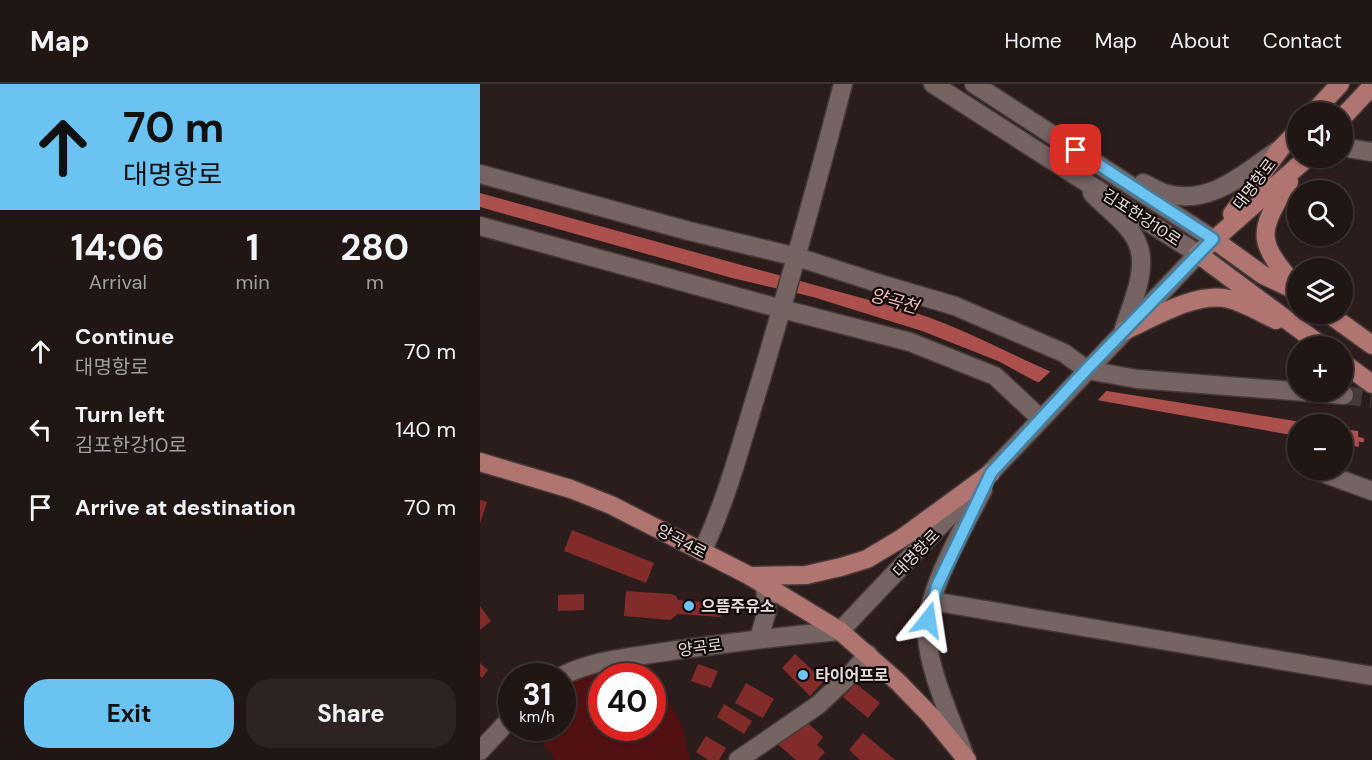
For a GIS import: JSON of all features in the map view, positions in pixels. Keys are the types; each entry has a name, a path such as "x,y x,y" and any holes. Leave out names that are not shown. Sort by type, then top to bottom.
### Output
{"main road":[{"path":"1323,102 1340,84"},
{"path":"1353,106 1372,86"},
{"name":"대명항로","path":"1213,239 1287,142"},
{"name":"대명항로","path":"1198,254 1295,168"},
{"path":"1287,276 1267,248 1264,237 1272,209 1298,168"},
{"path":"1213,239 1263,275 1287,285"},
{"path":"1198,254 1308,336"},
{"path":"1124,331 1197,300 1215,297 1230,299 1304,333"},
{"path":"1343,324 1372,345"},
{"path":"1353,370 1372,384"},
{"name":"양곡4로","path":"480,462 572,489 611,505 757,581 840,631 868,654 931,716 966,758"},
{"path":"757,581 806,575 867,559 902,538 991,473"}],"street":[{"path":"702,552 723,502 782,309 843,84"},
{"name":"김포한강10로","path":"933,84 1198,254"},
{"name":"김포한강10로","path":"974,84 1213,239"},
{"path":"1076,150 1164,193 1188,197 1210,194 1281,148"},
{"path":"1353,149 1372,152"},
{"path":"1070,171 1136,240 1141,255 1141,268 1124,331"},
{"path":"480,174 689,231 797,257 955,306 1064,353 1085,372 1137,379 1287,390"},
{"path":"480,226 910,342 995,376 1041,419"},
{"name":"대명항로","path":"840,631 1198,254"},
{"path":"966,758 928,649 928,620 932,601 952,552 991,473"},
{"path":"1342,480 1372,491"},
{"path":"757,581 767,611 759,638"},
{"path":"932,601 1372,676"},
{"name":"양곡로","path":"576,669 616,659 759,638 840,631"},
{"path":"738,760 818,705 850,675 868,654"},
{"path":"480,751 498,732"}],"shaded area":[{"path":"480,193 916,313 1082,384 1107,391 1287,420 1287,434 1080,397 1035,381 998,361 922,331 813,297 732,278 480,207"},
{"path":"1353,430 1358,431 1359,447 1353,446"},
{"path":"588,676 588,741 666,741 666,699 683,729 690,760 554,760 551,752 543,746 544,741 576,741 576,681"}],"pier":[{"path":"1052,370 1090,384 1109,388 1095,403 1036,385"}],"building":[{"path":"480,500 487,502 480,524"},
{"path":"572,530 654,563 646,583 564,551"},
{"name":"으뜸주유소","path":"626,591 671,594 678,600 716,603 722,605 727,611 720,617 678,614 670,620 624,616"},
{"path":"584,594 584,610 558,611 558,595"},
{"path":"480,606 491,621 480,630"},
{"name":"타이어프로","path":"795,654 824,681 810,696 782,668"},
{"path":"480,663 488,670 482,678 480,676"},
{"path":"698,664 718,671 711,688 691,681"},
{"path":"746,683 774,699 763,718 735,703"},
{"path":"855,683 880,703 868,718 843,697"},
{"path":"724,704 752,721 744,734 717,717"},
{"path":"809,724 823,737 817,745 825,752 818,760 796,760 775,742"},
{"path":"863,733 895,760 860,760 849,750"},
{"path":"706,736 726,748 719,760 708,760 696,752"}],"waterway":[{"name":"양곡천","path":"1353,438 1362,440"}],"tunnel":[{"path":"1353,396 1372,399"}],"place":[{"name":"으뜸주유소","path":"689,606"},
{"name":"타이어프로","path":"803,675"}],"route":[{"path":"928,620 937,586 991,473 1087,369 1213,239 1076,150"}]}
